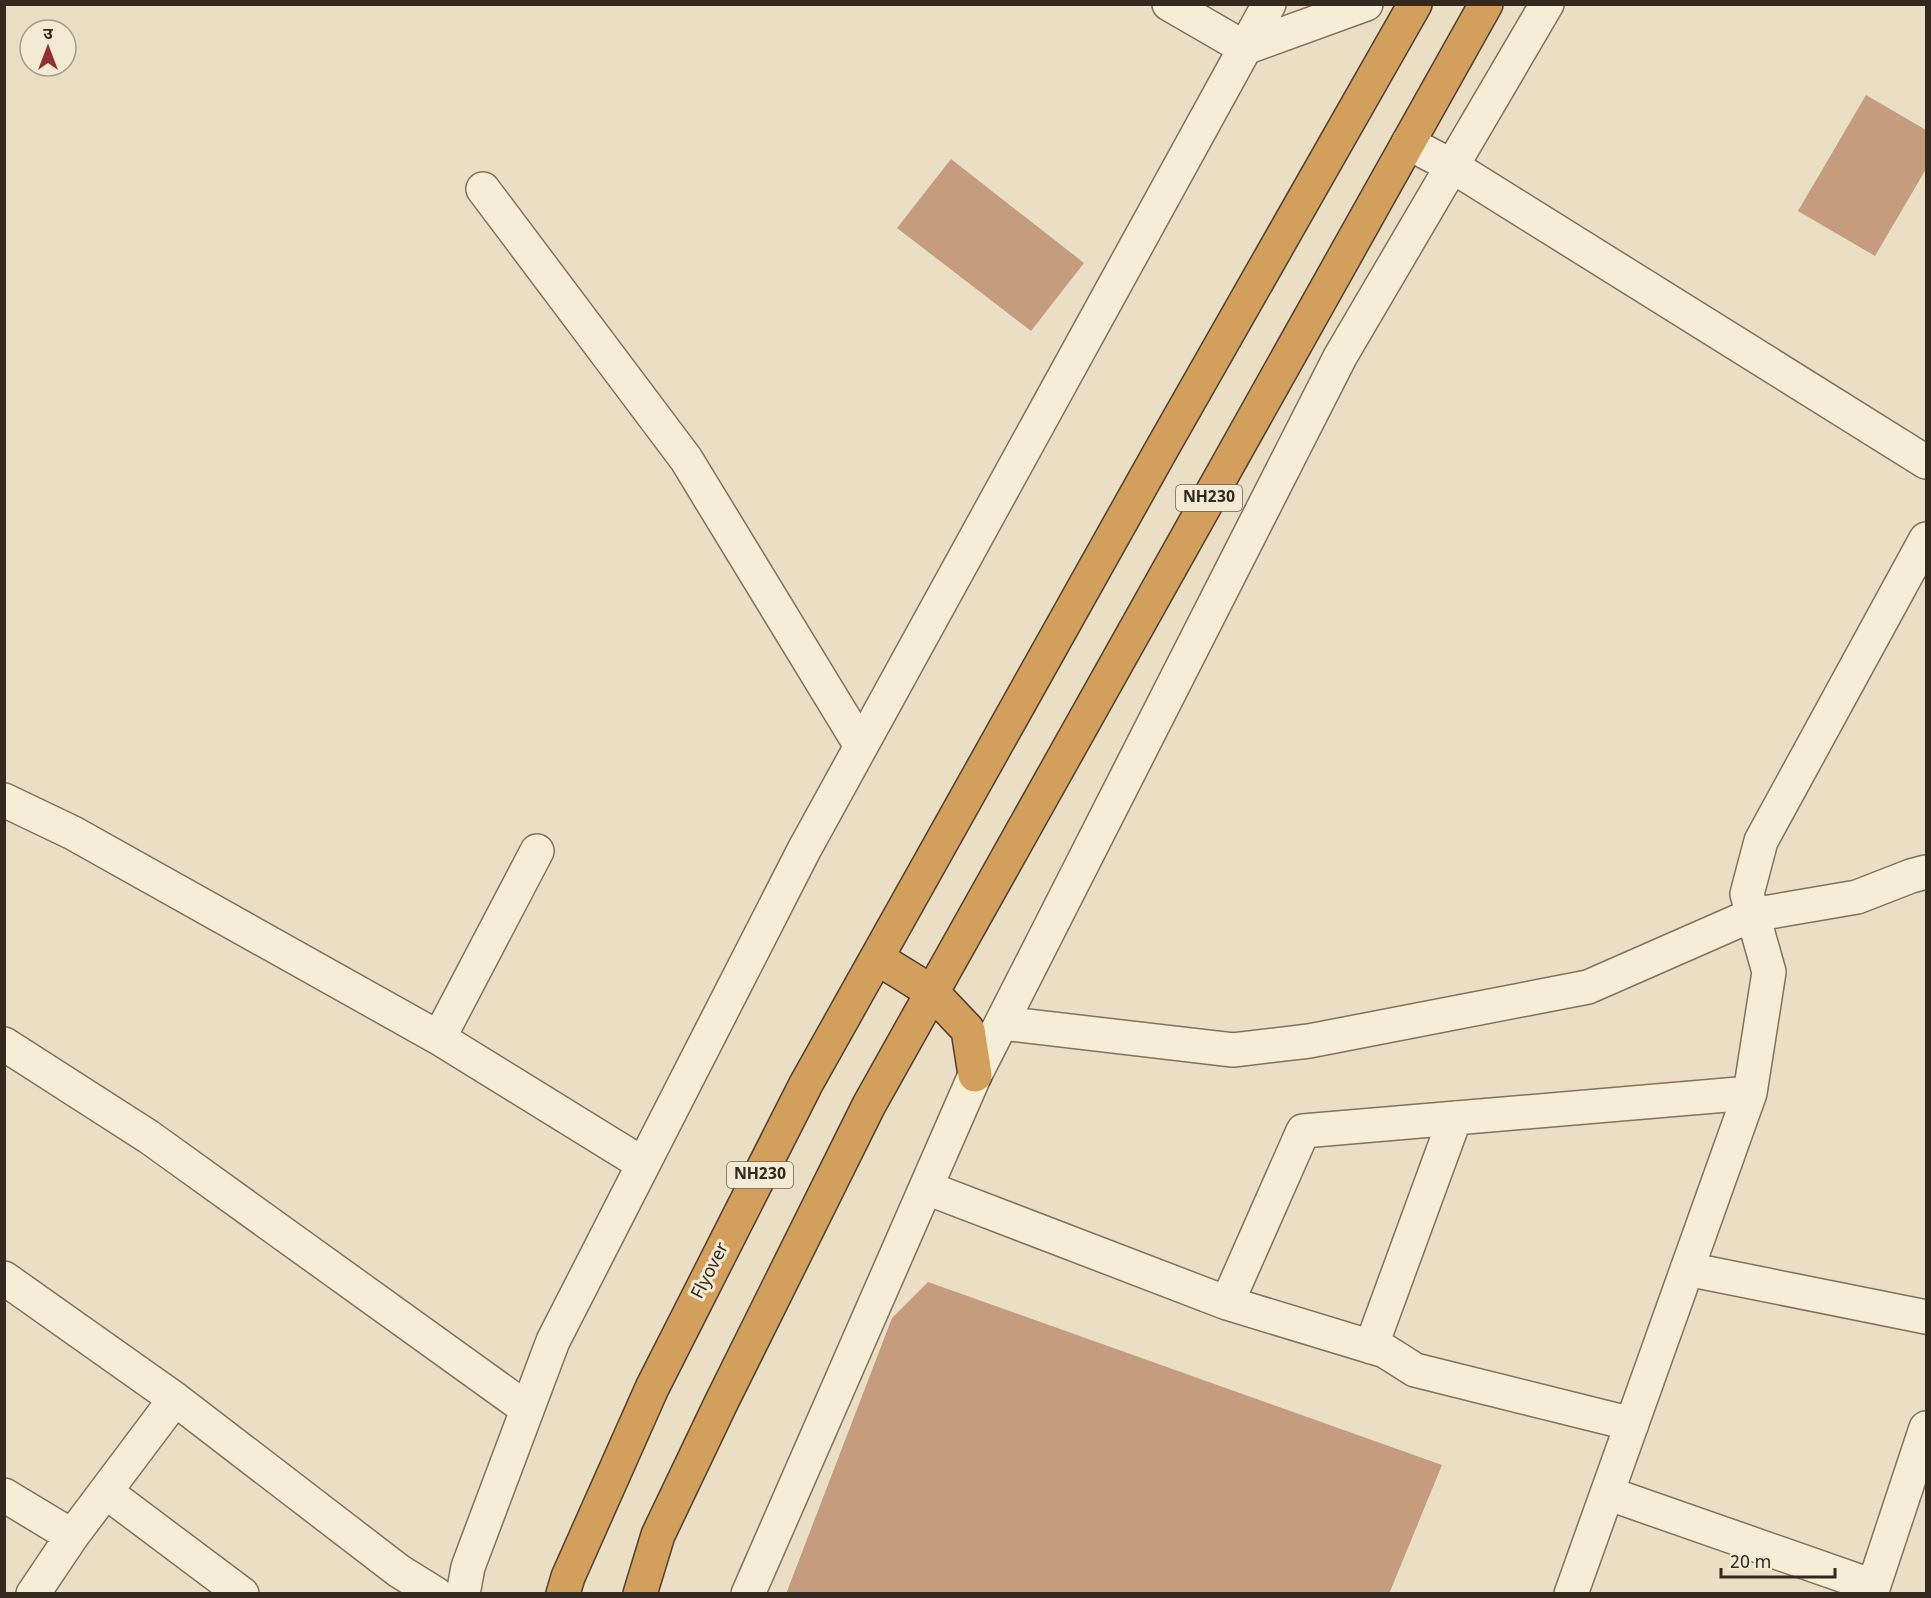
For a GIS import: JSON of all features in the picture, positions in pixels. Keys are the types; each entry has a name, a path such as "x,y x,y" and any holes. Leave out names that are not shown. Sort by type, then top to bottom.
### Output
{"highway":[{"name":"NH230","path":"877,958 1160,452 1415,4"},
{"name":"NH230","path":"640,1593 658,1535 869,1105 1486,4"},
{"path":"877,958 932,993 968,1030 975,1075"},
{"name":"Flyover","path":"563,1593 648,1396 806,1084 877,958"}],"street":[{"path":"1169,4 1245,48"},
{"path":"463,1593 468,1567 553,1341 804,850 1269,4"},
{"path":"1245,48 1366,4"},
{"path":"748,1593 975,1075 1340,357 1548,4"},
{"path":"1408,143 1452,166 1926,462"},
{"path":"483,189 686,459 861,746"},
{"path":"1572,1593 1750,1093 1769,972 1747,894 1761,841 1926,539"},
{"path":"4,800 73,833 439,1038 643,1164"},
{"path":"439,1038 537,851"},
{"path":"1002,1023 1233,1050 1309,1041 1587,987 1752,915 1857,897 1911,876 1926,873"},
{"path":"4,1044 148,1137 528,1409"},
{"path":"1227,1303 1303,1131 1750,1093"},
{"path":"1371,1347 1455,1118"},
{"path":"927,1188 1227,1303 1385,1351 1415,1370 1632,1424"},
{"path":"1687,1269 1926,1317"},
{"path":"4,1278 174,1399 399,1571 436,1593"},
{"path":"33,1593 72,1536 174,1399"},
{"path":"1607,1493 1872,1590 1926,1428"},
{"path":"106,1492 242,1593"},
{"path":"4,1495 72,1536"}],"building":[{"path":"1866,95 1926,130 1926,169 1875,256 1798,211"},
{"path":"951,159 1084,263 1031,331 897,228"},
{"path":"928,1282 1442,1465 1389,1594 786,1594 892,1318"}]}
